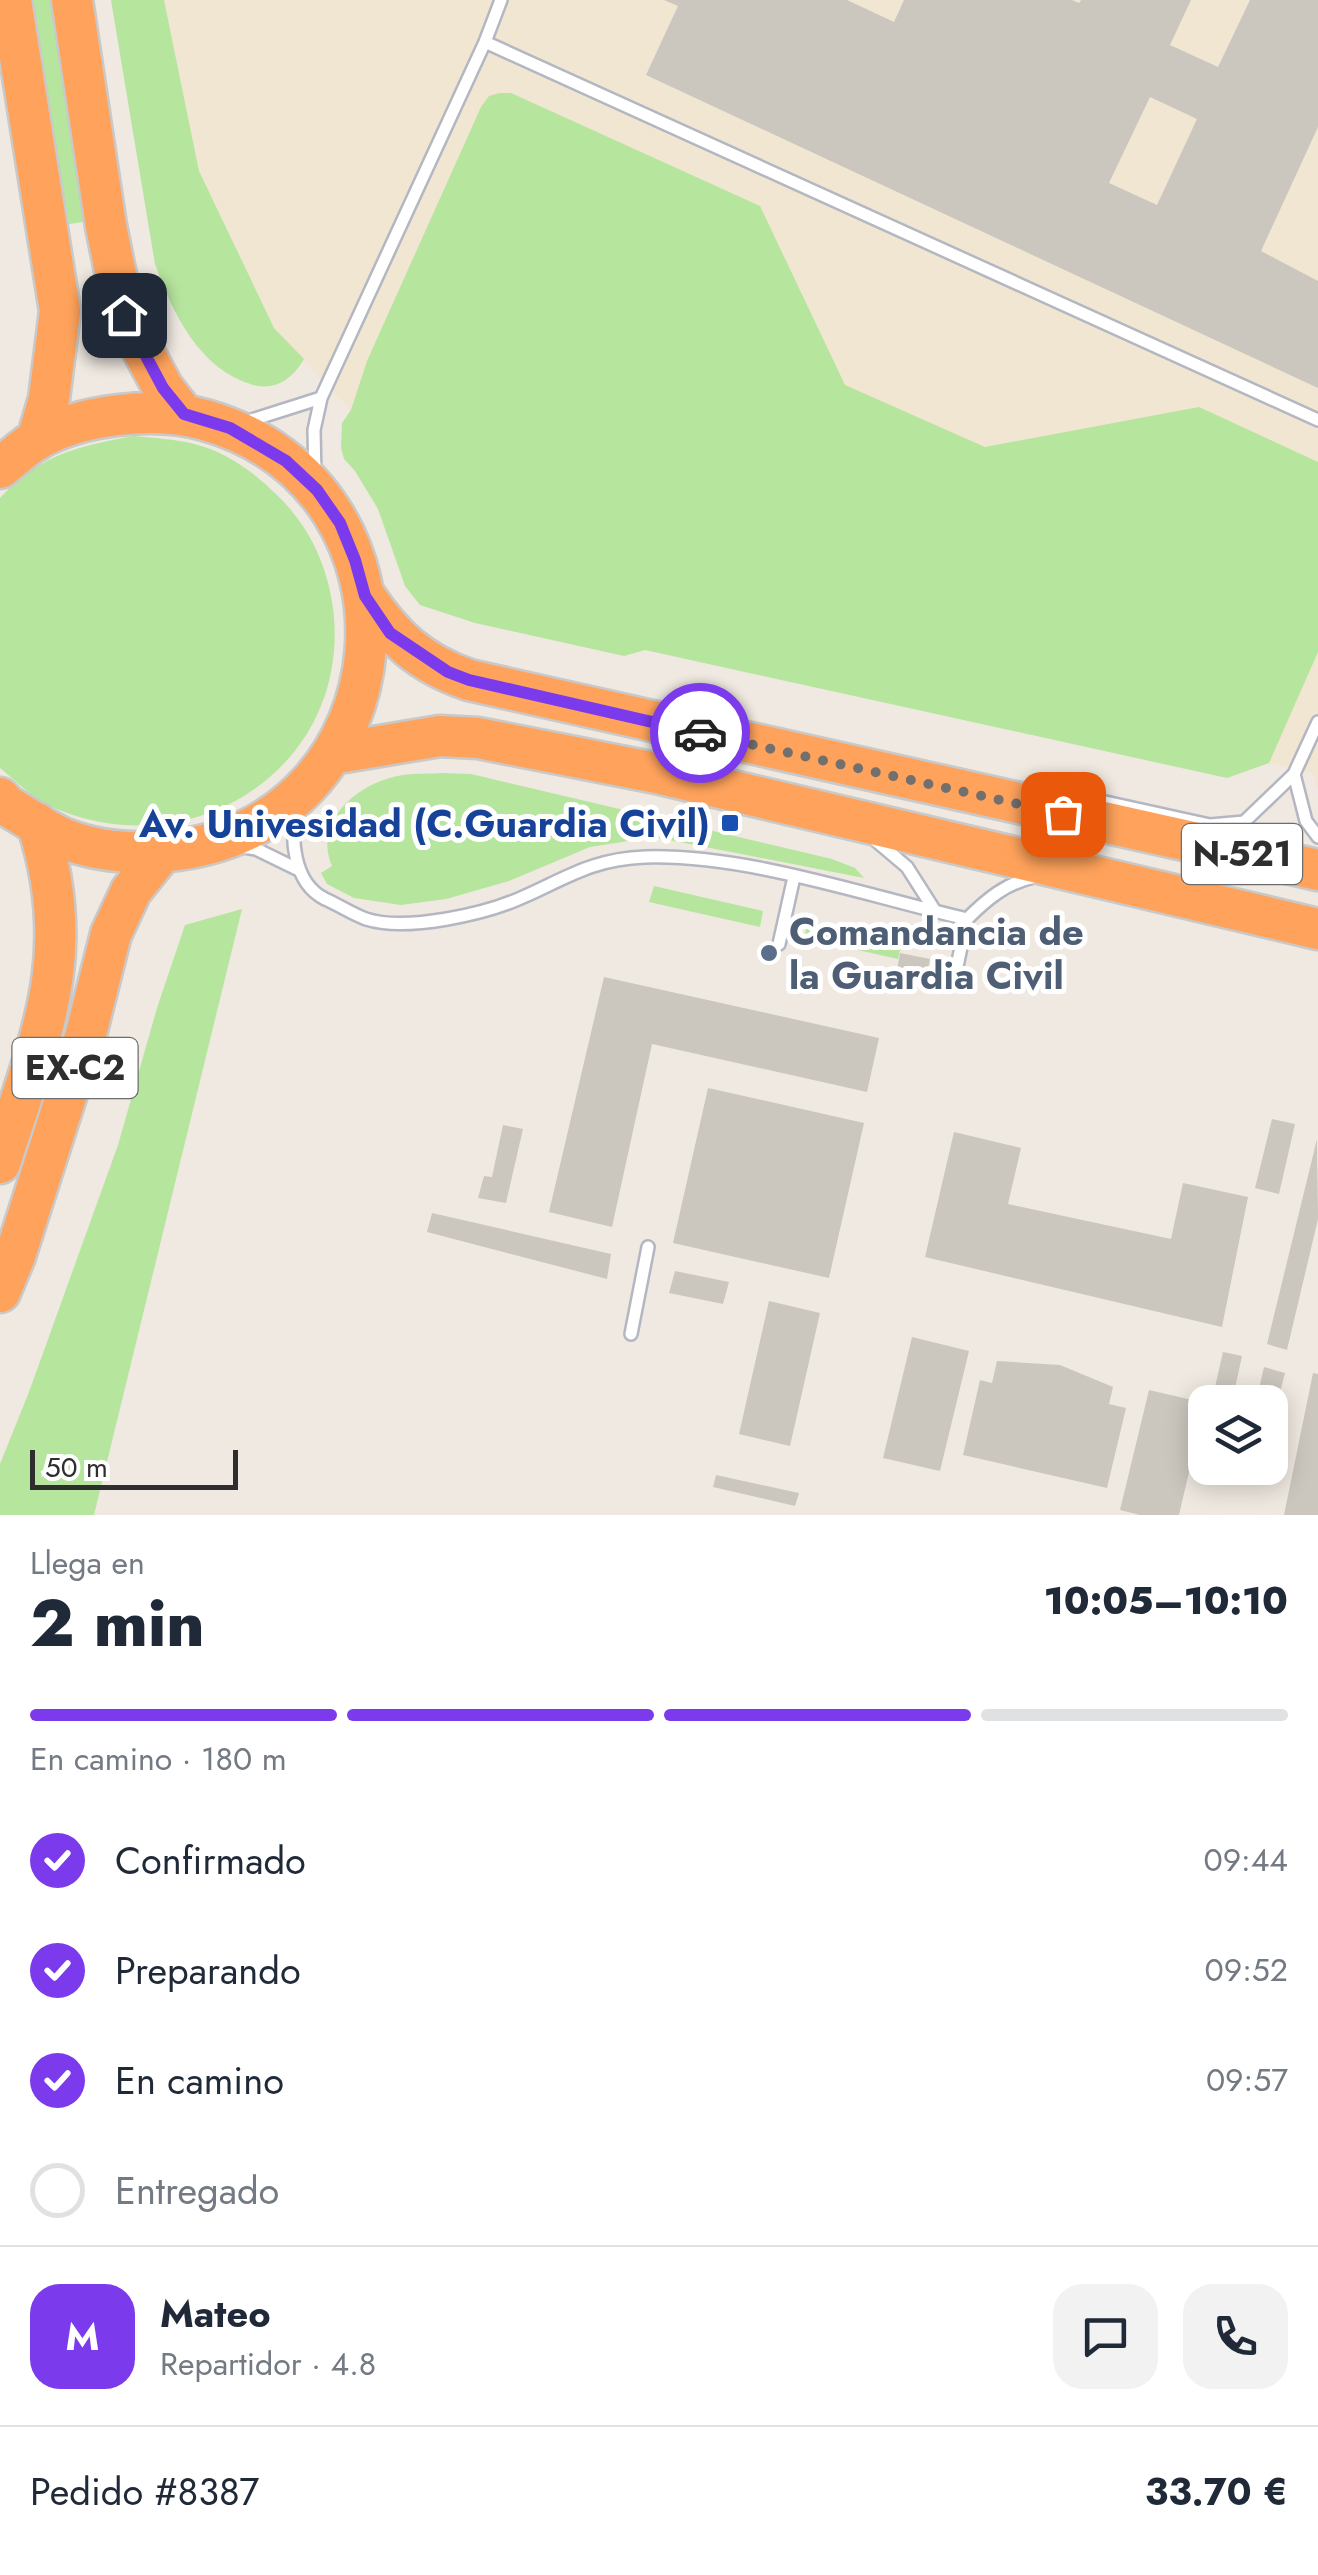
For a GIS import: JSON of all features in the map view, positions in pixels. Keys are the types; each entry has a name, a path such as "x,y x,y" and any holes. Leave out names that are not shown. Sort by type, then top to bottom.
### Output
{"highway":[{"path":"11,0 60,311 49,399 38,440"},
{"path":"72,0 106,226 124,315 163,388 184,414"},
{"name":"N-521","path":"0,468 38,440 109,414 184,414 230,428 286,461 317,490 340,523 355,560 369,626 361,693 332,754 303,791 266,820 202,848 134,854 66,840 0,798"},
{"name":"N-521","path":"365,596 394,636 448,672 469,680 1318,870"},
{"name":"N-521","path":"332,754 440,736 478,738 661,774 1318,929"},
{"name":"EX-C2","path":"0,1162 51,997 57,949 53,878 38,823"},
{"name":"EX-C2","path":"0,1292 86,1034 110,934 131,892 163,851"}],"lane":[{"path":"317,490 313,455 320,398 501,0"},
{"path":"485,42 1318,420"},
{"path":"230,428 320,398"},
{"path":"1028,806 1092,799 1210,825 1244,822 1294,774 1318,722"},
{"path":"1294,774 1306,821 1318,837"},
{"path":"303,791 292,828 300,870 314,893 369,920 437,922 518,900 591,864 645,857 711,861 794,876 967,919"},
{"path":"828,814 874,839 906,867 935,911"},
{"path":"214,842 256,849 300,870"},
{"path":"956,972 967,919 987,899 1014,881 1053,873 1086,875"},
{"path":"779,944 794,876"},
{"path":"630,1334 648,1247"}],"shaded area":[{"path":"164,0 1318,0 1318,790 1312,772 1269,763 1227,778 413,476 274,329 199,171"}],"green space":[{"path":"31,0 52,0 84,222 69,224"},
{"path":"111,0 164,0 199,171 274,328 304,359 295,372 276,384 253,385 217,366 190,337 162,283 155,264"},
{"path":"511,93 760,206 845,385 985,447 1199,407 1318,462 1318,652 1269,763 1227,778 645,650 624,656 475,623 420,605 405,586 378,509 344,459 342,423 351,410 367,361 481,107 489,96"},
{"path":"134,436 206,447 259,479 288,507 307,533 321,561 333,608 332,665 317,715 289,758 251,791 206,814 155,825 102,822 48,805 0,768 0,498 30,471 61,454"},
{"path":"471,774 832,859 855,868 864,878 654,837 590,847 509,881 446,899 401,905 354,898 327,884 321,873 332,866 329,833 334,819 356,794 387,779"},
{"path":"654,886 763,911 760,927 649,902"},
{"path":"242,909 94,1515 0,1515 0,1464 118,1145 185,925"},
{"path":"808,922 902,942 898,959 804,938"}],"building":[{"path":"664,0 847,0 894,22 904,0 1079,3 1191,0 1170,45 1218,67 1250,0 1318,0 1318,127 1261,251 1318,281 1318,388 646,75 678,6","holes":["1150,97 1197,119 1157,205 1109,183"]},
{"path":"900,953 930,959 925,985 895,980"},
{"path":"604,977 879,1038 867,1092 652,1044 612,1227 549,1212"},
{"path":"708,1088 864,1123 829,1278 673,1243"},
{"path":"1272,1119 1295,1124 1279,1194 1255,1188"},
{"path":"503,1125 523,1129 506,1203 478,1198 484,1176 492,1177"},
{"path":"954,1132 1021,1148 1008,1204 1171,1239 1183,1183 1248,1197 1222,1327 925,1257"},
{"path":"1317,1139 1318,1219 1287,1350 1267,1344"},
{"path":"432,1213 611,1254 607,1279 427,1232"},
{"path":"675,1271 729,1282 723,1304 669,1293"},
{"path":"769,1301 820,1313 790,1446 739,1434"},
{"path":"912,1337 969,1351 940,1471 883,1458"},
{"path":"1223,1352 1242,1356 1236,1385 1215,1385"},
{"path":"997,1361 1060,1365 1113,1387 1109,1404 1126,1408 1107,1488 963,1455 980,1380 992,1383"},
{"path":"1264,1367 1285,1373 1282,1385 1260,1385"},
{"path":"1313,1373 1318,1374 1318,1515 1284,1515"},
{"path":"1149,1390 1188,1399 1188,1476 1179,1515 1140,1515 1120,1510"},
{"path":"716,1475 799,1493 795,1506 713,1487"}],"way so far":[{"path":"700,733 1063,814"}],"place":[{"name":"Av. Univesidad (C.Guardia Civil)","path":"730,823"},
{"name":"Comandancia de la Guardia Civil","path":"769,953"}],"route":[{"path":"124,315 163,388 184,414 230,428 286,461 317,490 340,523 365,596 390,633 417,653 469,680 700,733"}]}
